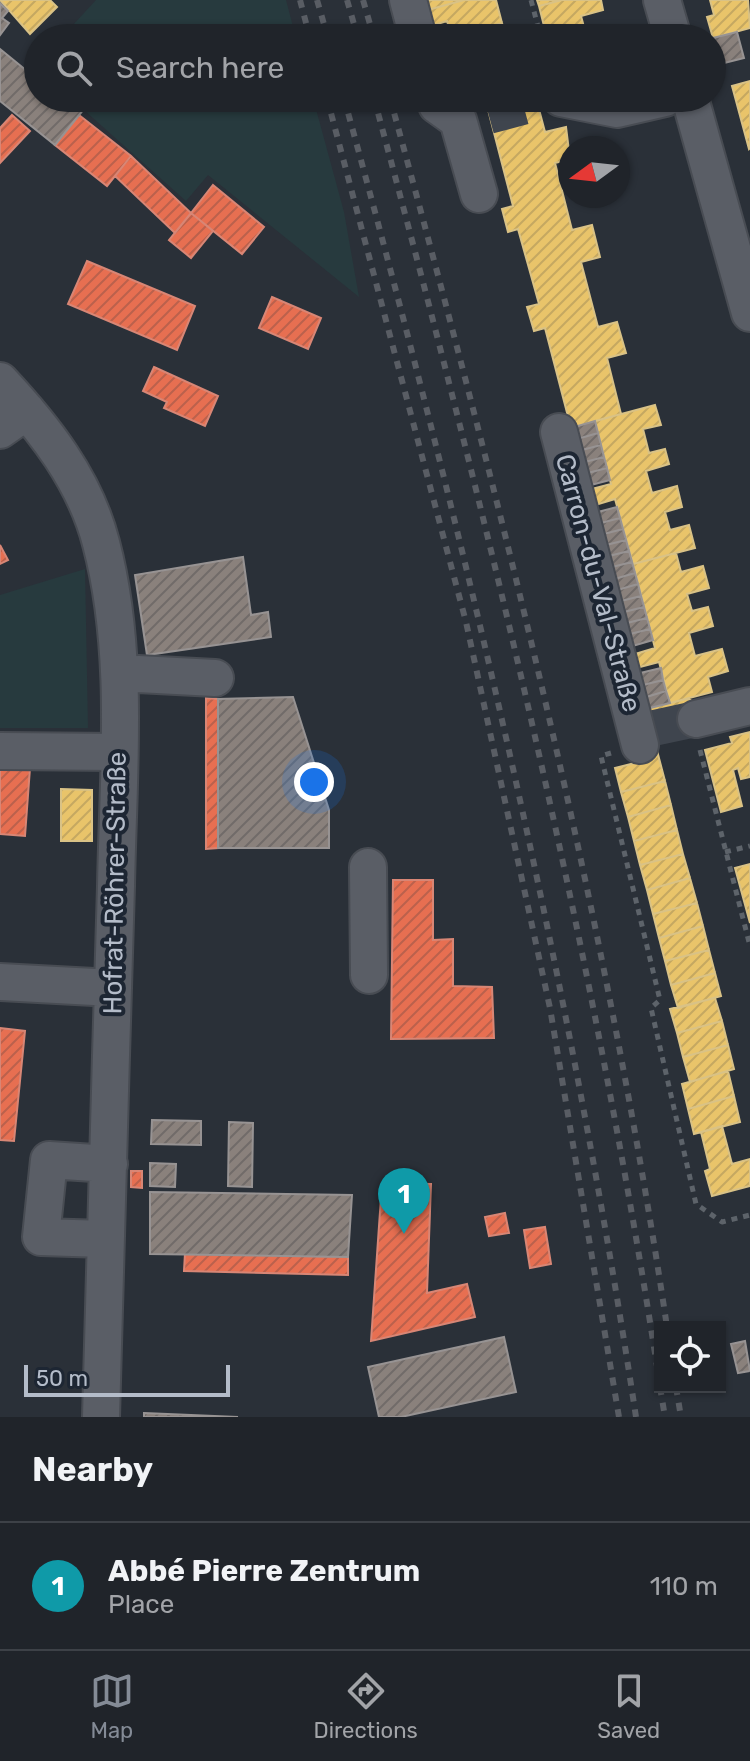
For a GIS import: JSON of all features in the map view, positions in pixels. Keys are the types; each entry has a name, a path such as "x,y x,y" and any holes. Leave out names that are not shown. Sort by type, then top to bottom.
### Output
{"street":[{"path":"408,0 414,24"},
{"path":"662,0 669,24"},
{"path":"454,112 474,120 479,194"},
{"path":"694,112 750,313"},
{"name":"Hofrat-Röhrer-Straße","path":"0,381 14,420 65,460 89,507 101,541 116,629 119,752 113,988 120,1077 109,1164 101,1417"},
{"name":"Carron-du-Val-Straße","path":"559,432 644,735"},
{"path":"138,674 215,678"},
{"path":"696,728 750,706"},
{"path":"0,751 119,752"},
{"path":"368,867 369,975"},
{"path":"0,982 113,988"},
{"path":"105,1239 41,1237 49,1160 109,1164"}],"path":[{"path":"531,0 537,24"},
{"path":"696,728 750,946"},
{"path":"644,735 601,756 660,1000 651,1008 696,1204 722,1222 750,1215"},
{"path":"725,852 750,846"}],"green space":[{"path":"96,0 286,0 292,24 74,24"},
{"path":"86,112 317,112 344,212 359,297 208,175 186,201"},
{"path":"85,569 88,728 0,728 0,595"}],"building: Homes":[{"path":"0,0 50,0 57,7 40,24 24,24 24,27"},
{"path":"421,0 464,0 424,11"},
{"path":"464,0 496,0 502,23 448,24 447,21 427,24 424,11"},
{"path":"537,0 562,0 539,6"},
{"path":"562,0 601,0 603,10 581,16 583,24 544,24 539,6"},
{"path":"710,0 748,0 750,28 726,34 726,24 709,24 707,17 714,15"},
{"path":"750,81 750,148 749,149 732,86"},
{"path":"489,112 540,112 545,132 566,127 567,136 558,136 558,162 555,163 558,208 566,208 572,230 592,225 600,257 581,262 598,327 617,322 626,353 607,358 621,414 571,428 545,328 534,331 527,307 539,304 518,229 508,232 502,209 513,206"},
{"path":"655,405 661,425 643,429 649,453 665,449 669,464 646,471 652,493 677,486 682,507 665,512 670,530 689,525 695,548 633,564 615,499 592,506 588,490 611,484 595,421"},
{"path":"676,553 681,572 703,566 709,588 687,594 692,611 708,607 713,626 689,633 695,656 722,649 728,671 708,677 712,692 670,703 659,662 636,668 632,655 655,648 633,564"},
{"path":"690,698 699,733 658,743 650,708"},
{"path":"750,732 750,777 741,779 738,768 733,770 742,806 721,812 705,750 732,743 730,737"},
{"path":"655,743 665,781 621,792 615,768 635,763 631,749"},
{"path":"665,781 671,805 628,817 621,792"},
{"path":"61,789 92,790 92,841 61,841"},
{"path":"671,805 677,830 634,841 628,817"},
{"path":"677,830 683,854 640,865 634,841"},
{"path":"683,854 690,878 647,890 640,865"},
{"path":"750,864 750,923 735,868"},
{"path":"690,878 697,903 653,914 647,890"},
{"path":"697,903 703,926 659,938 653,914"},
{"path":"703,926 709,950 665,961 659,938"},
{"path":"709,950 715,973 671,985 665,961"},
{"path":"715,973 721,996 678,1008 671,985"},
{"path":"715,998 722,1021 677,1033 670,1009"},
{"path":"722,1021 728,1045 683,1057 677,1033"},
{"path":"728,1045 734,1069 690,1082 683,1057"},
{"path":"728,1071 734,1096 688,1109 682,1084"},
{"path":"734,1096 740,1122 694,1134 688,1109"},
{"path":"722,1126 732,1164 750,1159 750,1186 712,1196 705,1171 710,1169 701,1132"}],"building: Shops":[{"path":"12,115 30,131 0,163 0,128"},
{"path":"79,115 131,156 107,186 55,145"},
{"path":"131,156 191,213 175,233 115,176"},
{"path":"213,185 264,227 242,254 191,213"},
{"path":"191,213 213,231 191,258 169,240"},
{"path":"87,261 195,306 177,350 68,304"},
{"path":"272,297 321,318 308,349 259,328"},
{"path":"154,367 218,396 205,426 164,408 167,402 143,391"},
{"path":"0,545 8,560 0,564"},
{"path":"206,698 218,699 218,848 206,849"},
{"path":"0,766 30,768 25,836 0,834"},
{"path":"393,880 433,880 433,940 453,939 453,986 492,987 494,1038 391,1039"},
{"path":"0,1028 25,1031 14,1141 0,1140"},
{"path":"131,1171 142,1171 142,1188 131,1187"},
{"path":"382,1183 431,1184 427,1293 467,1284 475,1317 371,1341"},
{"path":"505,1213 509,1233 489,1236 485,1217"},
{"path":"545,1227 551,1264 530,1268 524,1230"},
{"path":"185,1253 348,1257 348,1275 184,1271"}],"building: Industry":[{"path":"0,3 8,11 2,18 9,23 0,35"},
{"path":"737,32 744,58 726,62 726,35"},
{"path":"0,49 24,69 24,112 82,112 55,145 0,101"},
{"path":"595,421 598,433 574,440 571,428"},
{"path":"598,433 601,445 578,451 574,440"},
{"path":"601,445 604,457 581,463 578,451"},
{"path":"604,457 607,468 584,474 581,463"},
{"path":"607,468 610,480 587,486 584,474"},
{"path":"617,507 620,518 597,524 594,513"},
{"path":"620,518 623,529 600,535 597,524"},
{"path":"623,529 626,540 602,546 600,535"},
{"path":"626,540 629,551 605,557 602,546"},
{"path":"629,551 632,562 608,568 605,557"},
{"path":"243,557 251,615 268,612 271,637 147,655 135,575"},
{"path":"632,562 635,573 611,580 608,568"},
{"path":"635,573 638,584 614,591 611,580"},
{"path":"638,584 641,596 617,602 614,591"},
{"path":"641,596 644,607 620,613 617,602"},
{"path":"644,607 647,618 623,624 620,613"},
{"path":"647,618 650,629 626,635 623,624"},
{"path":"650,629 653,640 629,647 626,635"},
{"path":"661,668 663,680 639,686 636,674"},
{"path":"663,680 666,691 643,698 639,686"},
{"path":"666,691 670,703 646,709 643,698"},
{"path":"293,697 329,810 329,848 218,848 218,699"},
{"path":"152,1120 201,1121 201,1145 151,1144"},
{"path":"229,1122 253,1123 252,1187 228,1186"},
{"path":"150,1163 176,1164 175,1187 150,1186"},
{"path":"150,1192 352,1195 348,1257 150,1254"},
{"path":"504,1337 516,1392 401,1417 379,1417 368,1367"},
{"path":"745,1341 750,1371 738,1373 731,1344"},
{"path":"144,1413 238,1417 144,1417"}],"tunnel":[{"path":"489,116 504,112"},
{"path":"654,728 696,719"}],"railway":[{"path":"300,0 306,24"},
{"path":"317,0 324,24"},
{"path":"347,0 354,24"},
{"path":"363,0 370,24"},
{"path":"331,112 466,622 550,1008 619,1417"},
{"path":"348,112 431,425 510,753 579,1083 636,1417"},
{"path":"378,112 498,578 571,899 604,1061 654,1350"},
{"path":"394,112 471,402 547,708 613,1016 666,1321"},
{"path":"661,1393 665,1417"},
{"path":"677,1393 681,1417"}],"place":[{"name":"Abbé Pierre Zentrum","path":"404,1234"}]}
